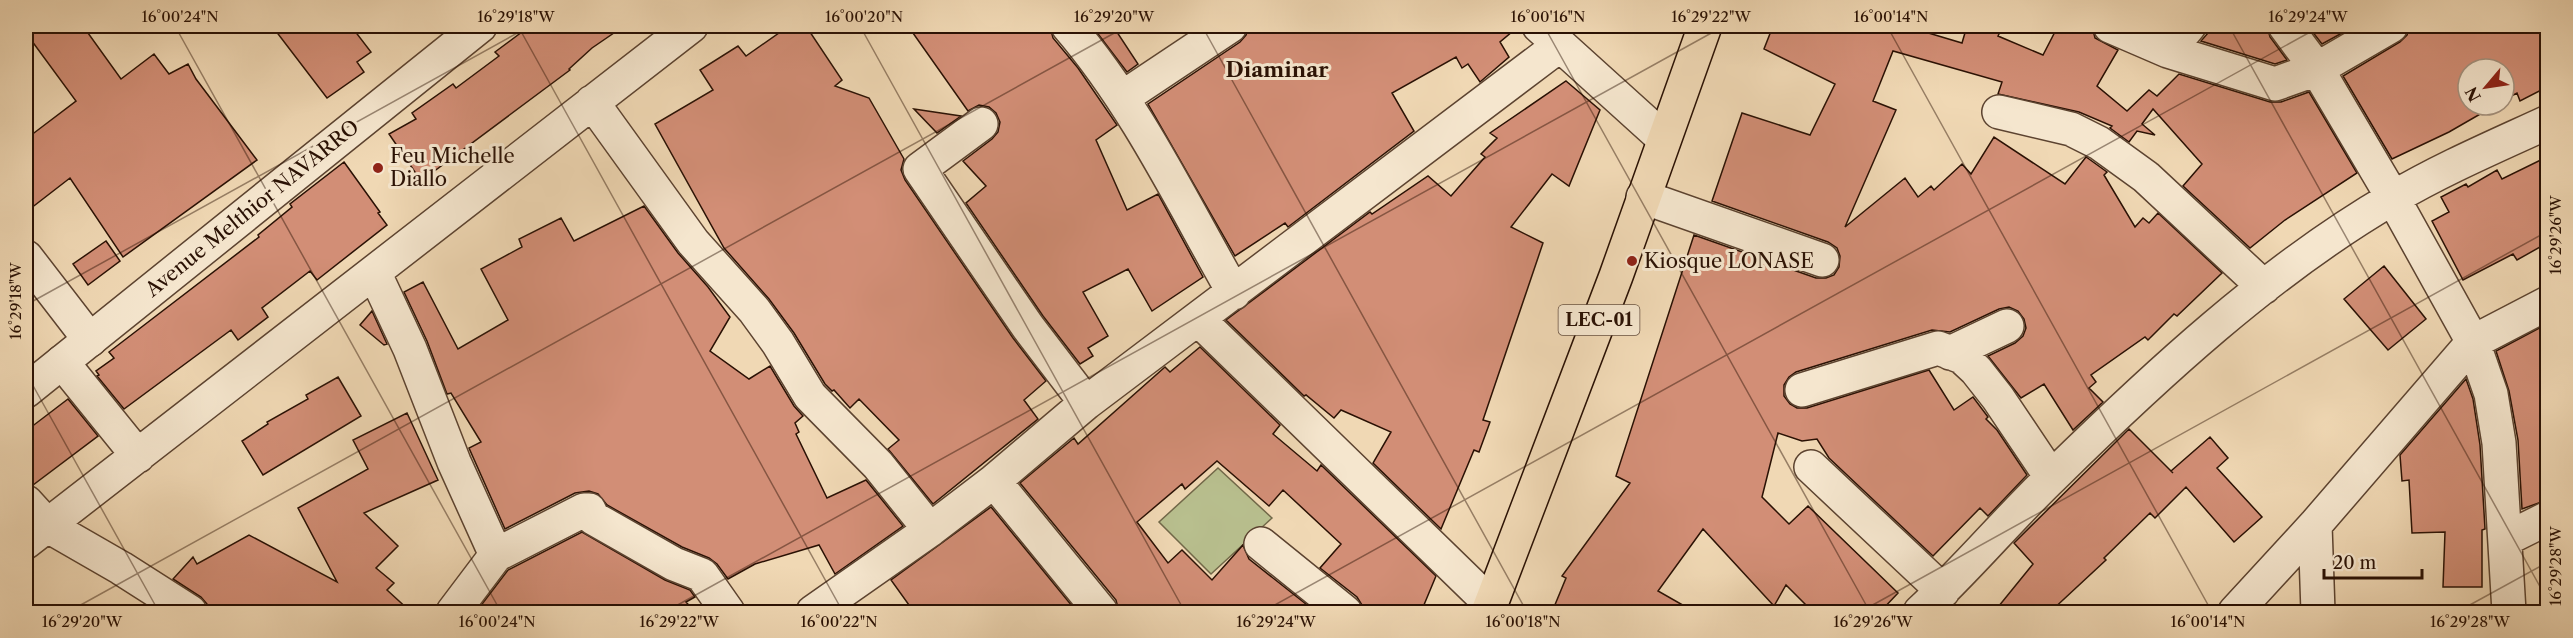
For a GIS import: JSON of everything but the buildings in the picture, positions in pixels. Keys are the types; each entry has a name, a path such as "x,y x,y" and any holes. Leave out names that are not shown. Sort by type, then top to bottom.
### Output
{"highway":[{"name":"LEC-01","path":"1490,608 1705,26"}],"street":[{"name":"Avenue Melthior NAVARRO","path":"26,391 480,26"},
{"path":"37,534 691,26"},
{"path":"1068,26 1095,57 1122,98 1234,293"},
{"path":"1122,98 1230,26"},
{"path":"2110,26 2168,51 2275,84 2317,69 2391,26"},
{"path":"2168,51 2189,26"},
{"path":"2285,26 2317,69 2393,198 2472,342 2491,394 2499,443 2509,612"},
{"path":"813,612 930,530 994,481 1086,403 1234,293 1549,35 1664,139"},
{"path":"592,102 693,242 754,310 778,343 810,396 878,465 930,530"},
{"path":"1999,112 2071,129 2099,143 2145,177 2264,287"},
{"path":"1811,467 1932,602 2051,477 2156,378 2264,287 2330,238 2393,198 2547,122"},
{"path":"981,124 920,169 1030,330 1086,403"},
{"path":"1643,197 1822,260"},
{"path":"26,257 90,340"},
{"path":"374,272 411,349 453,462 496,555"},
{"path":"2235,612 2315,525 2472,342 2547,303"},
{"path":"1198,319 1490,608"},
{"path":"1950,353 2007,326"},
{"path":"1802,390 1938,348 1962,357 1976,370 1998,398 2051,477"},
{"path":"62,362 138,456"},
{"path":"994,481 1101,612"},
{"path":"26,502 37,534 121,568 190,612"},
{"path":"453,612 496,555 584,510 588,510 593,518 674,564 702,575 728,612"},
{"path":"2506,539 2547,518"},
{"path":"2315,525 2318,612"},
{"path":"1262,544 1345,612"}],"green space":[{"path":"1218,468 1272,518 1211,574 1159,522"}],"place":[{"name":"Feu Michelle Diallo","path":"378,168"},
{"name":"Kiosque LONASE","path":"1632,261"}],"district":[{"name":"Diaminar","path":"1277,70"}]}
